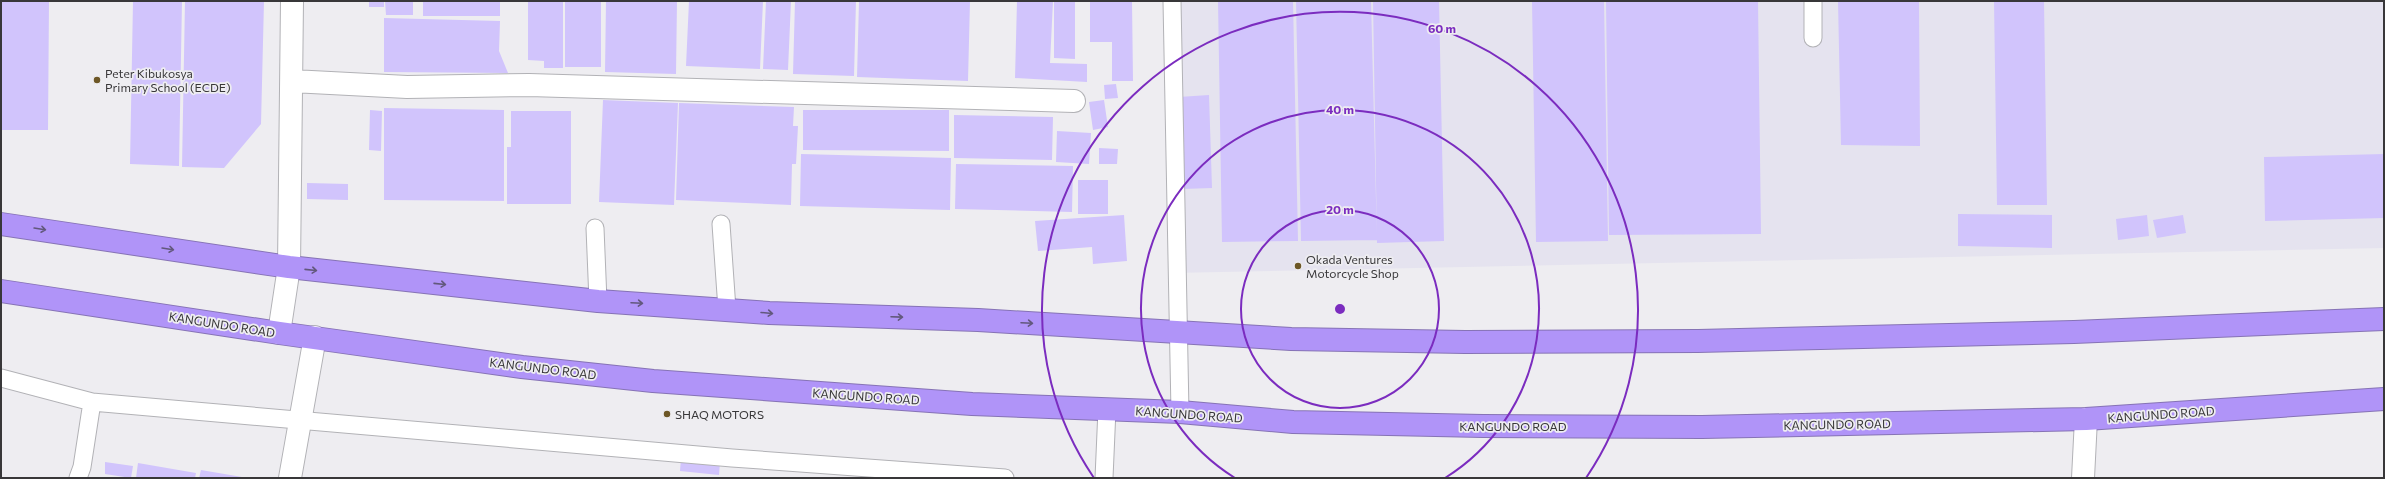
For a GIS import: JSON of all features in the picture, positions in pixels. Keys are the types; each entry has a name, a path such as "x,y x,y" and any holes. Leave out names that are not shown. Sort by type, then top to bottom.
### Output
{"highway":[{"path":"1,224 288,268 598,301 769,313 978,320 1291,339 1465,342 1690,341 2074,332 2384,319"},
{"name":"KANGUNDO ROAD","path":"1,291 279,333 522,367 653,381 972,404 1180,412 1293,422 1483,426 1702,427 2086,419 2384,400"}],"street":[{"path":"279,333 288,268 292,1"},
{"path":"292,81 407,87 529,85 1074,101"},
{"path":"290,478 315,337"},
{"path":"2083,478 2086,419"}],"lane":[{"path":"1172,1 1180,412"},
{"path":"1812,1 1813,38"},
{"path":"721,224 728,309"},
{"path":"595,228 598,301"},
{"path":"1,378 92,402 732,458 1004,478"},
{"path":"78,478 82,467 92,402"},
{"path":"1104,478 1107,409"}],"shaded area":[{"path":"1170,1 2384,1 2384,248 1171,273"}],"building":[{"path":"2,1 49,1 48,130 1,130"},
{"path":"133,1 182,1 179,166 130,164"},
{"path":"185,1 264,1 261,124 224,168 182,167"},
{"path":"369,1 384,1 384,7 369,7"},
{"path":"385,1 413,1 413,15 386,15"},
{"path":"423,1 500,1 500,16 423,16"},
{"path":"528,1 563,1 563,68 544,68 544,61 528,60"},
{"path":"565,1 601,1 601,67 565,67"},
{"path":"606,1 677,1 676,74 605,72"},
{"path":"689,1 763,1 760,69 686,66"},
{"path":"766,1 791,1 788,70 763,69"},
{"path":"795,1 856,1 854,76 793,74"},
{"path":"859,1 970,1 968,81 857,77"},
{"path":"1017,1 1053,1 1050,63 1087,64 1087,82 1015,78"},
{"path":"1054,1 1075,1 1075,59 1054,58"},
{"path":"1090,1 1132,1 1133,81 1112,81 1112,42 1090,42"},
{"path":"1218,1 1293,1 1298,241 1222,242"},
{"path":"1296,1 1371,1 1377,240 1301,241"},
{"path":"1373,1 1439,1 1444,241 1377,243"},
{"path":"1532,1 1604,1 1608,241 1536,242"},
{"path":"1606,1 1758,1 1761,234 1609,235"},
{"path":"1838,1 1919,1 1920,146 1841,145"},
{"path":"1994,1 2044,1 2047,205 1997,205"},
{"path":"384,18 500,21 499,51 508,73 384,72"},
{"path":"1116,84 1118,98 1105,99 1104,85"},
{"path":"1209,95 1212,188 1182,189 1179,97"},
{"path":"603,100 678,103 674,205 599,202"},
{"path":"1104,100 1108,127 1093,130 1089,102"},
{"path":"679,103 794,107 793,126 798,126 796,164 792,164 791,205 676,200"},
{"path":"384,108 504,110 504,201 384,200"},
{"path":"370,110 382,111 381,151 369,150"},
{"path":"803,110 949,110 949,151 803,150"},
{"path":"511,111 571,111 571,204 507,204 507,147 511,147"},
{"path":"954,115 1053,117 1052,160 954,158"},
{"path":"1057,131 1091,133 1089,164 1056,162"},
{"path":"1099,148 1118,149 1117,164 1099,164"},
{"path":"801,154 951,158 950,210 800,206"},
{"path":"2384,154 2384,218 2265,221 2264,157"},
{"path":"956,164 1073,166 1072,212 955,209"},
{"path":"1078,180 1108,180 1108,214 1078,214"},
{"path":"307,183 348,184 348,200 307,199"},
{"path":"1958,214 2052,215 2052,248 1958,246"},
{"path":"1124,215 1127,261 1093,264 1092,247 1038,251 1035,221"},
{"path":"2147,215 2149,236 2118,240 2116,219"},
{"path":"2183,215 2186,233 2157,238 2153,220"},
{"path":"681,458 720,462 719,475 680,471"},
{"path":"105,462 133,466 131,478 105,474"},
{"path":"138,463 196,473 195,478 136,478"},
{"path":"201,470 242,477 242,478 199,478"}],"place":[{"name":"Peter Kibukosya Primary School (ECDE)","path":"97,80"},
{"name":"Okada Ventures Motorcycle Shop","path":"1298,266"},
{"name":"SHAQ MOTORS","path":"667,414"}]}
